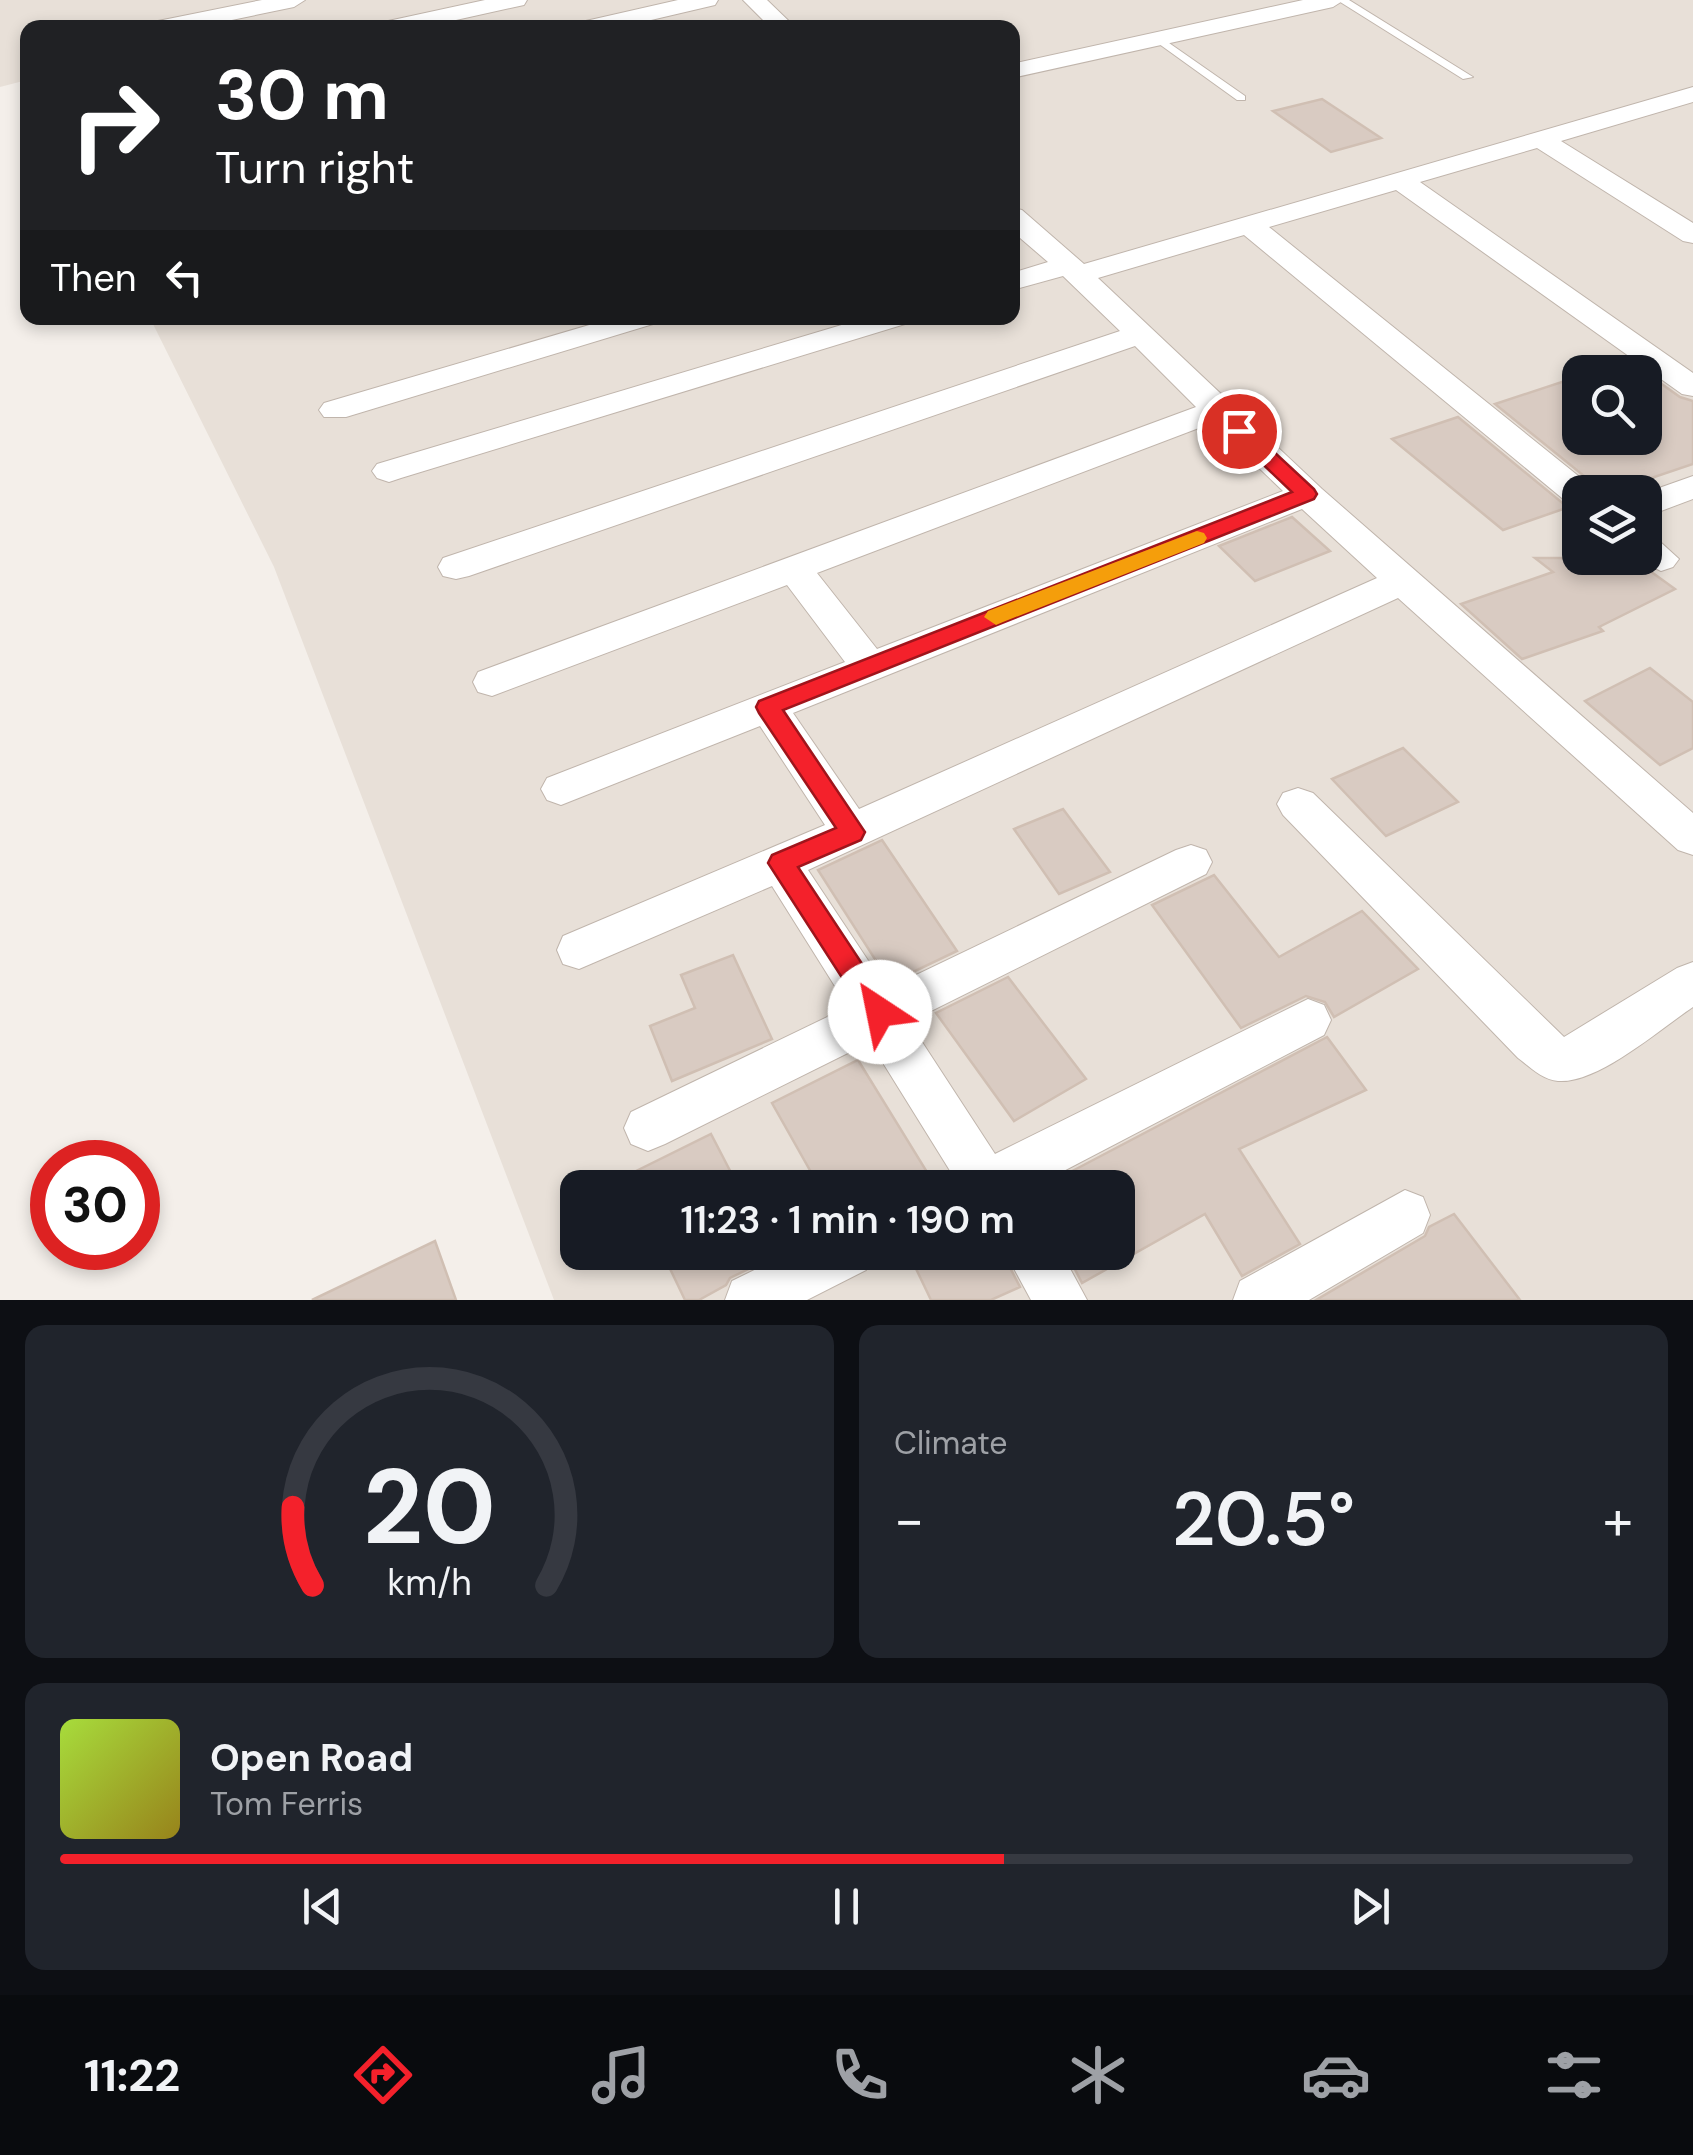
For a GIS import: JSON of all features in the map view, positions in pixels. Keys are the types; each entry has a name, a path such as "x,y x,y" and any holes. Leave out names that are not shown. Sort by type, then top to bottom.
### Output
{"street":[{"path":"197,20 294,0"},
{"path":"424,20 516,0"},
{"path":"620,20 706,0"},
{"path":"754,0 777,20"},
{"path":"1020,69 1333,0"},
{"path":"1020,280 1250,226 1687,101"},
{"path":"1542,140 1693,235"},
{"path":"1401,181 1693,387"},
{"path":"1020,223 1076,269 1216,410 1402,582 1693,838"},
{"path":"1250,226 1562,479"},
{"path":"335,410 620,325"},
{"path":"389,470 872,325"},
{"path":"456,568 1142,334"},
{"path":"492,682 1216,410"},
{"path":"1662,499 1693,487"},
{"path":"561,788 1307,494"},
{"path":"794,568 869,666"},
{"path":"579,950 852,832 1402,582"},
{"path":"768,707 852,832"},
{"path":"1298,804 1535,1043 1558,1060 1582,1056 1693,982"},
{"path":"648,1128 1191,862"},
{"path":"781,863 880,1012 975,1170"},
{"path":"1016,1170 1308,1020"},
{"path":"1259,1300 1405,1214"},
{"path":"751,1300 812,1270"},
{"path":"1042,1270 1061,1300"}],"lane":[{"path":"1342,0 1467,77"},
{"path":"1159,39 1241,98"}],"shaded area":[{"path":"0,0 1693,0 1693,1300 554,1300 274,567 153,325 1020,325 1020,20 20,20 20,82 0,87"}],"building":[{"path":"1322,99 1381,138 1331,152 1273,111"},
{"path":"1562,382 1562,455 1662,455 1662,384 1693,401 1693,464 1660,475 1583,475 1495,404"},
{"path":"1458,417 1562,503 1562,509 1503,530 1392,439"},
{"path":"1292,517 1330,551 1255,581 1219,546"},
{"path":"1535,558 1562,558 1562,575 1656,575 1675,589 1599,627 1603,631 1522,659 1461,604 1553,572"},
{"path":"1650,668 1693,702 1693,748 1660,765 1585,701"},
{"path":"1403,748 1458,802 1386,836 1332,779"},
{"path":"1063,809 1110,872 1059,894 1014,829"},
{"path":"882,840 957,951 909,974 906,970 887,978 818,870"},
{"path":"1214,875 1279,957 1362,911 1418,969 1334,1017 1325,1002 1306,996 1241,1028 1152,905"},
{"path":"733,955 772,1039 672,1081 650,1026 695,1008 681,975"},
{"path":"1008,977 1086,1079 1014,1121 936,1013"},
{"path":"1327,1037 1366,1090 1239,1149 1300,1244 1242,1276 1205,1214 1135,1253 1135,1170 1074,1170"},
{"path":"858,1060 926,1170 810,1170 772,1103"},
{"path":"711,1134 730,1170 638,1170"},
{"path":"1454,1214 1520,1300 1316,1300 1425,1236 1429,1227"},
{"path":"435,1241 456,1300 312,1300"},
{"path":"671,1270 746,1270 699,1300 685,1300"},
{"path":"917,1270 1011,1270 1020,1287 991,1300 931,1300"},
{"path":"1075,1270 1105,1270 1082,1283"}],"slow traffic":[{"path":"996,617 1197,538"}],"route":[{"path":"880,1012 781,863 852,832 768,707 1307,494 1239,431"}]}
